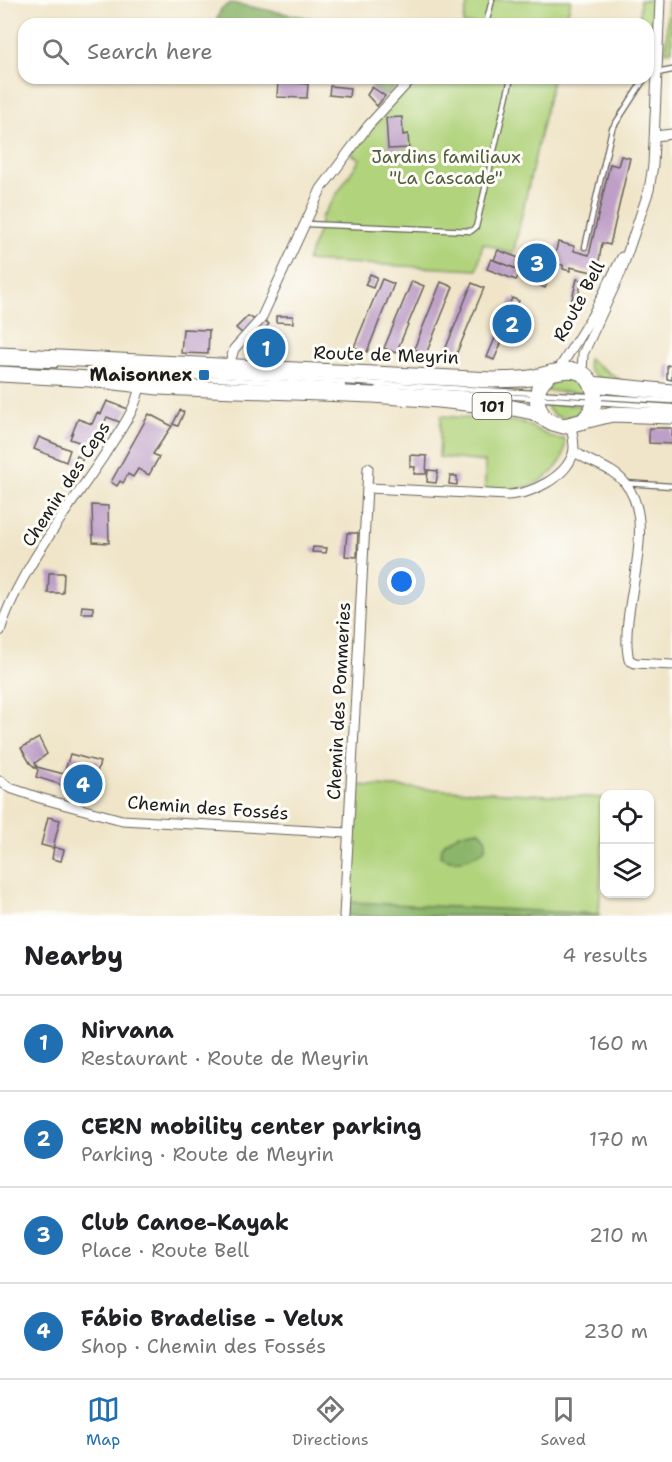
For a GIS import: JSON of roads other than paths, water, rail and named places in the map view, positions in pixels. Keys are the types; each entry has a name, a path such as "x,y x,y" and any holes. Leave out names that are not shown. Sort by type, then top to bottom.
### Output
{"main road":[{"name":"Route de Meyrin","path":"0,355 492,380 531,378 557,370 571,369 591,389 672,392"},
{"name":"101","path":"543,416 537,395 545,378 557,370"},
{"name":"101","path":"0,374 90,379 140,386 412,397 513,408 543,416 558,426 577,423"},
{"path":"577,423 591,412 591,389"},
{"path":"577,423 612,414 672,416"}],"street":[{"name":"Route Bell","path":"654,49 660,0"},
{"path":"229,366 234,349 261,319 321,189 387,103 406,84"},
{"name":"Route Bell","path":"591,389 583,354 612,293 649,190 655,136 652,84"},
{"path":"655,136 672,134"},
{"name":"Route Bell","path":"557,370 592,316 628,247"},
{"name":"Chemin des Ceps","path":"0,631 8,609 34,563 124,424 140,386"},
{"path":"369,488 517,495 544,484 566,464 574,452 577,423"},
{"path":"574,452 608,468 624,483 632,495 638,520 630,603 629,660 635,663 672,665"},
{"name":"Chemin des Pommeries","path":"344,916 369,488 368,468"},
{"name":"Chemin des Fossés","path":"0,781 10,788 40,798 122,820 348,833"}],"lane":[{"path":"488,18 492,0"},
{"path":"654,73 672,70"},
{"path":"305,224 471,231 476,227 510,84"},
{"path":"585,247 614,125 641,84"},
{"path":"0,363 58,365"},
{"path":"93,367 537,395"},
{"path":"0,368 537,395 591,389 672,401"},
{"path":"591,389 672,407"},
{"path":"624,483 672,486"}],"place":[{"name":"Club Canoe-Kayak","path":"537,263"},
{"name":"CERN mobility center parking","path":"512,324"},
{"name":"Nirvana","path":"266,348"},
{"name":"Maisonnex","path":"204,375"},
{"name":"Fábio Bradelise - Velux","path":"83,784"}],"park label":[{"name":"Jardins familiaux \"La Cascade\"","path":"446,167"}]}
